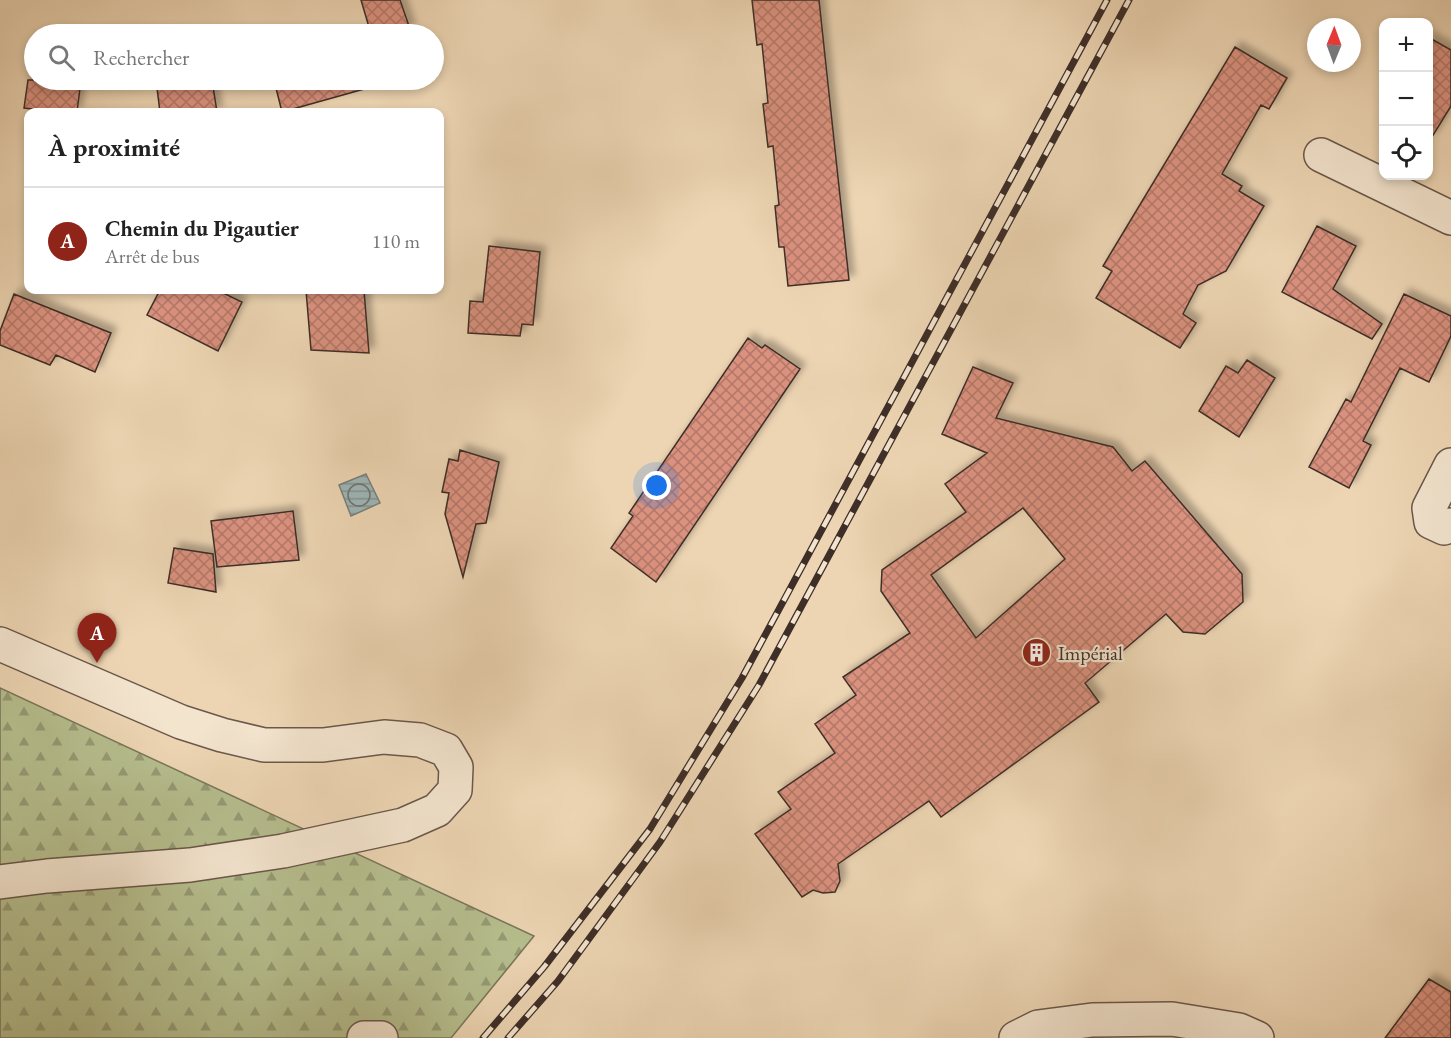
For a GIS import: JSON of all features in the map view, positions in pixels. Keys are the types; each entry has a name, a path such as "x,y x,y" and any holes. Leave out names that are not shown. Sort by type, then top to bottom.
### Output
{"street":[{"path":"1321,154 1451,218"},
{"path":"1451,465 1429,507 1431,522 1444,528 1451,525"},
{"path":"0,644 181,722 222,735 264,745 323,745 384,737 420,740 446,750 456,766 455,790 437,810 403,825 283,851 202,864 47,876 0,882"},
{"path":"1016,1038 1038,1027 1092,1020 1172,1019 1239,1030 1257,1038"},
{"path":"364,1038 381,1038"}],"green space":[{"path":"0,688 534,936 451,1038 0,1038"}],"water":[{"path":"366,474 380,503 351,516 339,485"}],"building":[{"path":"361,0 400,0 408,24 368,24"},
{"path":"752,0 819,0 849,280 788,286 784,247 779,247 775,206 779,205 773,146 768,147 763,104 768,103 762,44 757,45"},
{"path":"1433,40 1451,50 1451,106 1433,135"},
{"path":"1235,47 1287,78 1269,109 1261,105 1222,174 1242,186 1239,191 1264,206 1226,271 1198,285 1183,314 1196,323 1180,348 1096,298 1112,271 1103,266"},
{"path":"27,90 80,90 78,108 24,108"},
{"path":"157,90 214,90 216,108 160,108"},
{"path":"276,90 361,90 296,108 281,108"},
{"path":"1317,226 1356,246 1333,289 1382,324 1372,339 1282,292"},
{"path":"489,246 540,252 533,325 522,324 520,336 468,333 470,301 483,302"},
{"path":"14,294 111,333 95,372 56,355 50,365 0,345 0,331"},
{"path":"158,294 225,294 242,302 218,351 147,315"},
{"path":"306,294 364,294 369,353 311,350"},
{"path":"1404,294 1451,316 1451,336 1429,382 1400,368 1363,441 1371,445 1349,488 1309,467 1346,399 1351,402"},
{"path":"748,338 762,348 765,345 800,369 656,582 611,548 633,516 629,513"},
{"path":"1247,360 1275,378 1239,437 1199,411 1226,366 1238,373"},
{"name":"Impérial","path":"973,367 1013,383 996,418 1113,447 1132,471 1145,461 1242,574 1243,602 1205,634 1183,632 1166,614 1085,683 1099,702 941,817 929,801 838,864 840,881 835,892 823,893 813,890 802,897 755,834 791,809 778,792 835,753 815,724 856,695 843,677 910,633 881,591 882,570 966,512 945,484 987,453 942,434","holes":["1023,508 1065,559 976,638 931,575"]},
{"path":"460,450 499,462 486,523 476,524 463,577 445,514 449,493 442,492 449,459 458,461"},
{"path":"293,511 299,560 217,567 211,521"},
{"path":"174,548 213,554 216,592 168,583"},
{"path":"1429,979 1451,992 1451,1038 1385,1038"}],"railway":[{"path":"483,1038 544,967 650,829 742,678 1107,0"},
{"path":"508,1038 558,981 660,842 759,685 1129,0"}],"place":[{"name":"Impérial","path":"1037,653"},
{"name":"Chemin du Pigautier","path":"97,663"}]}
